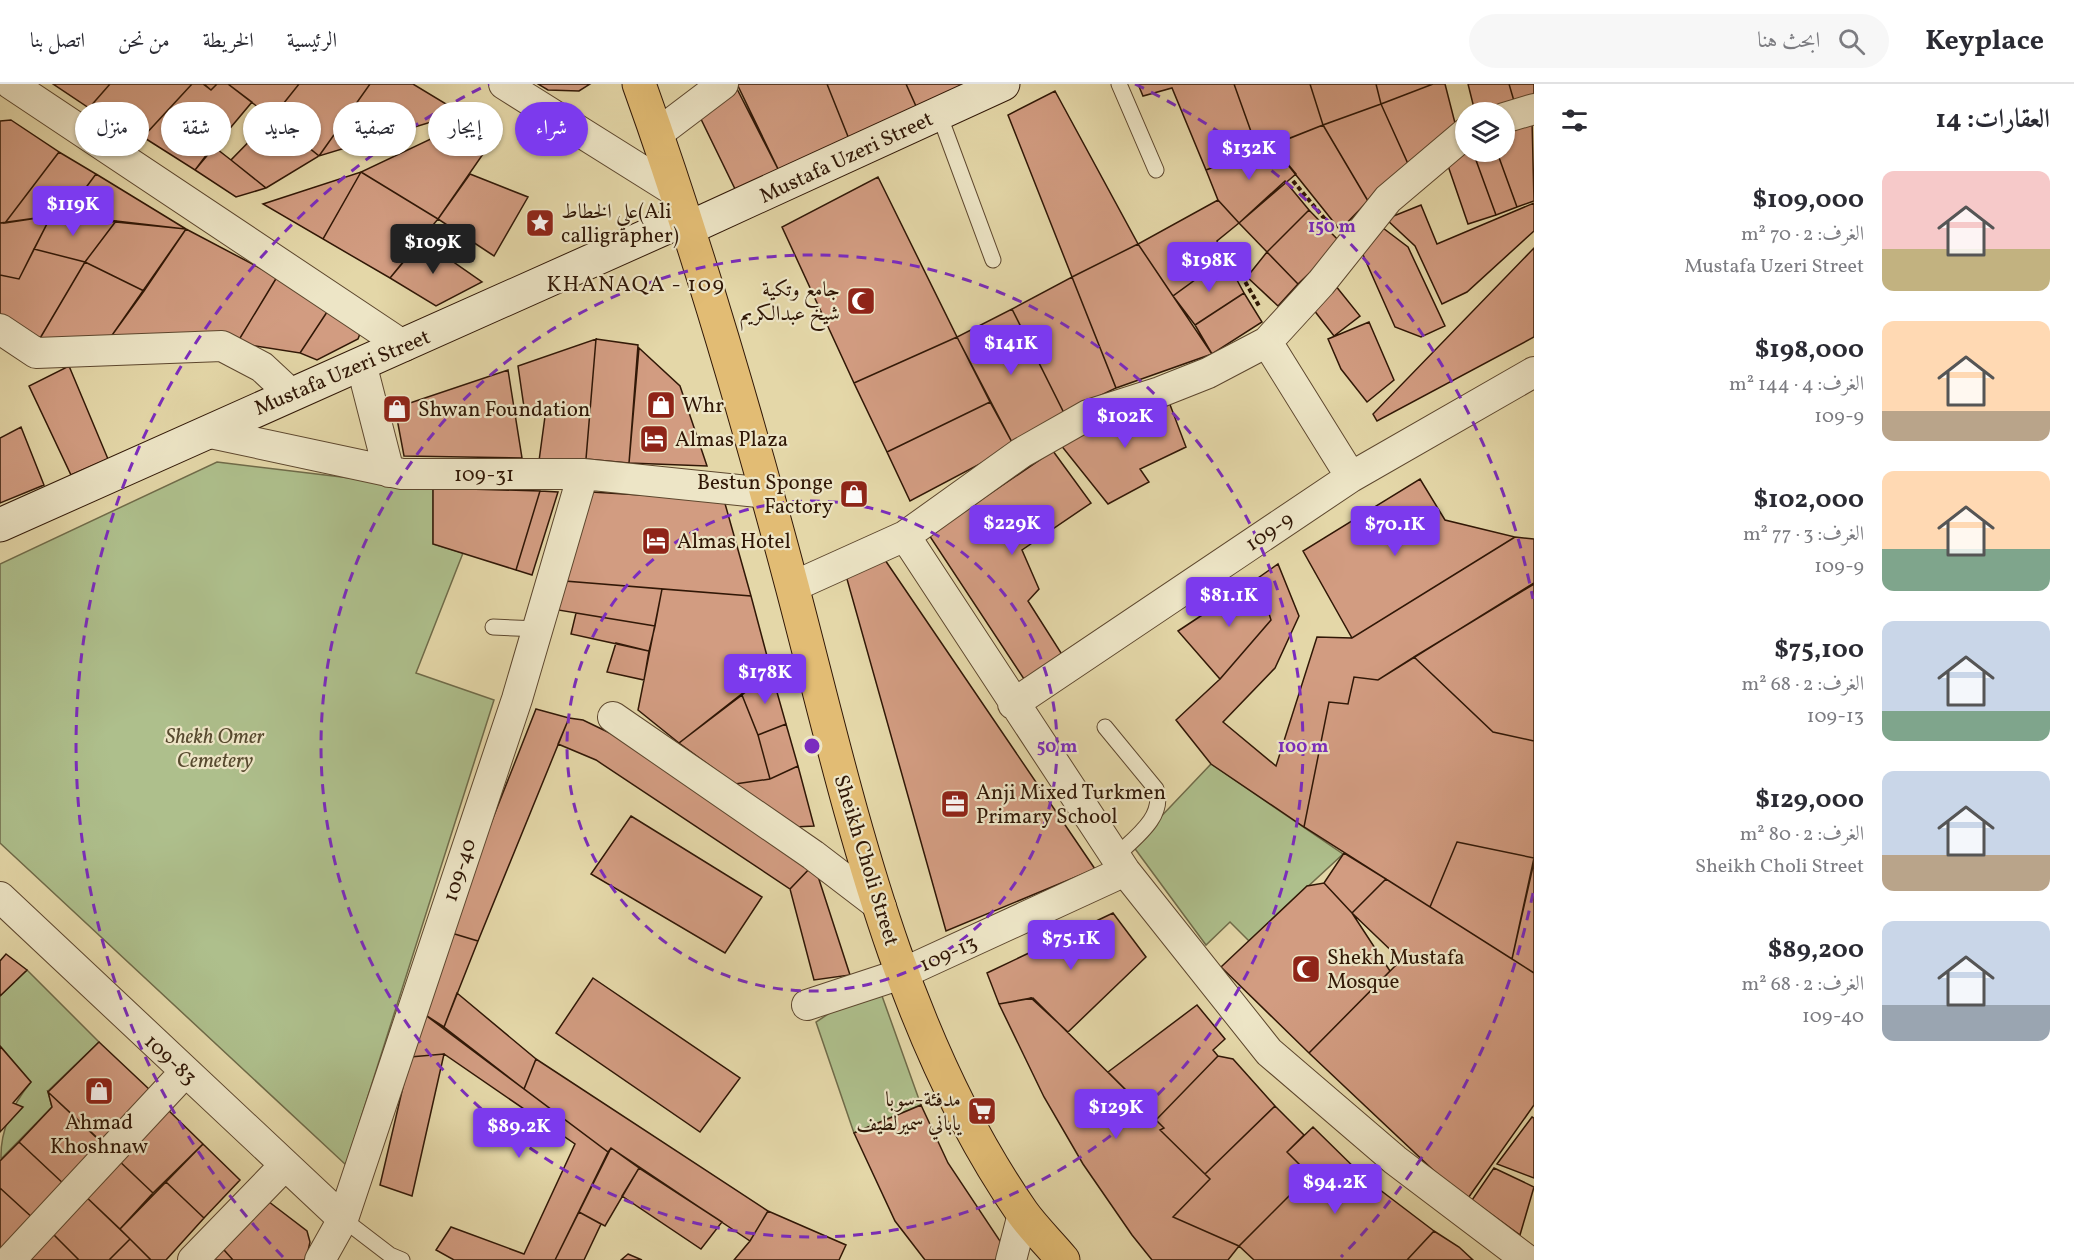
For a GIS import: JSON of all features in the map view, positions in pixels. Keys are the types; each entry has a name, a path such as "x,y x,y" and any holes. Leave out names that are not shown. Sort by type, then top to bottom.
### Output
{"main road":[{"name":"Sheikh Choli Street","path":"639,84 682,213 766,493 832,746 901,974 965,1120 1023,1214 1063,1260"},
{"name":"Mustafa Uzeri Street","path":"0,525 291,394 404,346 682,213 939,114 1003,84"}],"street":[{"path":"11,84 404,346"},
{"path":"504,84 682,213"},
{"path":"657,134 723,84"},
{"path":"1515,115 1534,109"},
{"path":"792,587 905,536 1021,453 1088,415 1160,392 1208,373 1271,338 1388,199 1455,142"},
{"path":"0,329 36,353 222,346 262,367 291,394"},
{"path":"1271,338 1351,477"},
{"path":"361,363 389,472"},
{"name":"109-9","path":"1013,704 1351,477 1534,372"},
{"name":"109-31","path":"206,432 402,474 582,474 766,493"},
{"name":"109-40","path":"321,1260 343,1219 538,629 582,474"},
{"path":"905,536 1120,864 1269,1053 1395,1160 1527,1260"},
{"path":"613,717 813,855 881,907"},
{"name":"109-13","path":"807,1005 901,974 1120,864"},
{"name":"109-83","path":"0,897 343,1219"},
{"path":"10,1260 185,1072"},
{"path":"193,1260 285,1166"},
{"path":"1011,1260 1023,1214"}],"lane":[{"path":"1119,84 1156,170"},
{"path":"939,114 993,260"},
{"path":"493,627 538,629"},
{"path":"1105,727 1156,789 1160,800 1157,811 1120,864"},
{"path":"343,1219 390,1255 402,1260"}],"path":[{"path":"1293,181 1349,247"},
{"path":"1223,243 1271,338"}],"green space":[{"name":"Shekh Omer Cemetery","path":"217,462 433,488 433,544 463,553 416,673 494,700 346,1165 0,843 0,564"},
{"path":"1211,764 1343,854 1249,941 1230,922 1206,945 1133,846"},
{"path":"27,970 99,1042 48,1091 52,1107 1,1159 5,1127 19,1099 31,1082 0,1046 0,996"},
{"path":"877,982 921,1105 854,1133 816,1022"}],"building":[{"path":"53,84 110,84 94,102 80,102"},
{"path":"110,84 192,84 175,102 161,102 161,118 149,131 149,102 94,102"},
{"path":"192,84 203,84 211,90 217,84 228,84 252,102 243,102 243,113 231,127 231,102 175,102"},
{"path":"204,84 217,84 211,90"},
{"path":"228,84 299,84 285,102 251,102"},
{"path":"299,84 370,84 357,102 333,102 333,136 321,153 321,102 285,102"},
{"path":"370,84 413,84 443,102 428,102 428,123 416,127 416,102 357,102"},
{"path":"538,84 590,84 579,91 548,90"},
{"path":"737,84 827,84 851,144 781,175"},
{"path":"827,84 906,84 920,115 851,144"},
{"path":"906,84 990,84 920,115"},
{"path":"1138,84 1234,84 1258,151 1206,170 1172,88 1143,96"},
{"path":"1234,84 1310,84 1323,125 1258,151"},
{"path":"1310,84 1376,84 1381,104 1323,125"},
{"path":"1376,84 1433,84 1381,104"},
{"path":"1433,84 1445,84 1455,123 1409,166 1381,104"},
{"path":"1468,84 1509,84 1514,101 1510,102 1472,102"},
{"path":"1509,84 1534,84 1534,94 1514,101"},
{"path":"735,85 781,175 737,193 698,113"},
{"path":"1055,91 1138,244 1072,277 1008,115"},
{"path":"1381,104 1409,166 1368,201 1323,125"},
{"path":"161,118 161,148 149,141 149,131"},
{"path":"11,120 59,152 5,223 0,223 0,121"},
{"path":"1532,120 1534,201 1517,207 1501,162 1515,162 1515,126"},
{"path":"1323,125 1368,201 1340,230 1272,145"},
{"path":"333,136 333,152 321,155"},
{"path":"428,140 428,156 482,156 438,219 361,172 395,156 416,156 416,146"},
{"path":"1272,145 1296,174 1239,223 1218,200 1206,170"},
{"path":"243,148 243,156 319,156 266,188 231,160"},
{"path":"59,152 96,174 64,217 51,216 5,223"},
{"path":"173,156 207,156 195,170"},
{"path":"206,156 226,156 266,188 236,197 195,170"},
{"path":"1455,156 1455,162 1477,162 1496,215 1468,224 1446,160"},
{"path":"1477,162 1501,162 1517,207 1496,215"},
{"path":"361,172 323,239 263,204"},
{"path":"361,172 438,219 390,278 323,239"},
{"path":"96,174 186,229 64,217"},
{"path":"470,174 528,197 494,256 438,219"},
{"path":"878,177 957,337 854,383 782,227"},
{"path":"1285,181 1309,210 1267,252 1239,223"},
{"path":"1218,200 1239,223 1217,241 1225,258 1173,296 1138,244"},
{"path":"1534,203 1534,231 1467,292 1442,304 1415,246 1386,219 1421,205 1437,244"},
{"path":"1309,210 1341,243 1298,284 1267,252"},
{"path":"51,216 19,279 0,275 0,223"},
{"path":"51,216 116,221 85,262 34,249"},
{"path":"116,221 186,229 144,291 85,262"},
{"path":"1379,225 1408,247 1445,326 1421,337 1395,327 1360,248"},
{"path":"186,229 277,277 237,343 110,338"},
{"path":"422,240 482,282 436,306 390,278"},
{"path":"1138,244 1212,354 1116,388 1072,277"},
{"path":"1534,248 1534,337 1377,421 1373,414"},
{"path":"34,249 85,262 39,340 0,315 0,275 19,279"},
{"path":"1267,252 1298,284 1278,306 1247,277"},
{"path":"1225,258 1244,293 1195,325 1173,296"},
{"path":"85,262 144,291 110,338 39,340"},
{"path":"277,277 329,309 300,353 237,343"},
{"path":"1072,277 1116,388 1064,413 1012,309"},
{"path":"1335,285 1360,316 1334,336 1310,305"},
{"path":"1244,293 1262,322 1212,354 1195,325"},
{"path":"329,309 361,331 358,339 317,360 300,353"},
{"path":"1012,309 1064,413 1014,446 957,337"},
{"path":"1369,322 1394,380 1367,402 1341,369 1328,339"},
{"path":"957,337 990,402 887,452 854,383"},
{"path":"596,339 586,459 539,461 546,409 525,414 518,366"},
{"path":"596,339 638,345 629,463 586,459"},
{"path":"639,348 680,386 707,466 629,463"},
{"path":"69,366 108,459 71,475 29,386"},
{"path":"508,370 522,458 404,456 395,408"},
{"path":"990,402 1014,446 910,501 887,452"},
{"path":"1169,402 1186,447 1140,469 1149,482 1108,504 1060,444 1097,423"},
{"path":"21,427 44,485 0,503 0,438"},
{"path":"1053,451 1091,503 1022,550 1039,589 1028,601 1063,656 1026,682 929,535"},
{"path":"1420,479 1445,520 1515,537 1352,638 1303,551"},
{"path":"433,488 540,491 516,570 433,544"},
{"path":"540,491 558,492 532,575 516,570"},
{"name":"Almas Hotel","path":"591,492 724,500 751,596 565,581"},
{"path":"1515,537 1534,539 1534,583 1378,680 1354,677 1348,704 1329,702 1304,827 1211,764 1176,720 1220,679 1271,620 1258,578 1278,564 1299,616 1275,668 1223,722 1276,766 1317,637 1352,638"},
{"path":"883,557 1095,869 946,931 845,572"},
{"path":"1258,578 1271,620 1220,679 1178,631"},
{"path":"565,581 662,589 655,626 558,610"},
{"path":"1534,584 1534,741 1493,732 1414,657"},
{"path":"662,589 751,596 771,671 679,743 638,710"},
{"path":"576,613 655,626 649,651 571,634"},
{"path":"616,643 649,651 644,680 607,672"},
{"path":"1414,657 1493,732 1534,741 1534,858 1457,842 1430,907 1304,827 1329,702 1348,704 1354,677 1378,680"},
{"path":"771,671 786,724 758,735 742,695"},
{"path":"742,695 758,735 770,779 735,784 679,743"},
{"path":"536,709 569,718 478,941 448,932"},
{"path":"569,718 583,720 614,735 814,864 790,889 596,760 558,744"},
{"path":"786,724 798,766 770,779 758,735"},
{"path":"798,766 814,826 794,827 735,784 770,779"},
{"path":"631,816 762,897 725,953 591,874"},
{"path":"1457,842 1534,858 1512,959 1430,907"},
{"path":"1344,853 1386,879 1352,913 1324,883"},
{"path":"1534,862 1534,973 1512,959"},
{"path":"814,864 850,975 814,980 790,889"},
{"path":"1386,879 1534,973 1534,1105 1466,1201 1309,1053 1401,960 1352,913"},
{"name":"Shekh Mustafa Mosque","path":"1324,883 1352,913 1390,971 1309,1053 1221,967 1307,886"},
{"path":"1113,913 1146,957 1068,1032 1031,998 999,1004 987,973"},
{"path":"448,932 478,941 444,1027 424,1014"},
{"path":"6,954 27,970 0,996 0,961"},
{"path":"593,978 740,1078 700,1132 556,1033"},
{"path":"457,993 536,1059 524,1089 444,1027"},
{"path":"1033,998 1164,1128 1160,1130 1210,1179 1173,1217 1239,1246 1228,1260 1152,1260 1132,1235 1083,1164 1044,1097 999,1004"},
{"path":"1197,1005 1225,1039 1213,1050 1218,1056 1156,1120 1108,1072"},
{"path":"424,1014 608,1152 555,1260 454,1260 436,1250 451,1227 524,1254 575,1144 444,1054 410,1057"},
{"name":"Ahmad Khoshnaw","path":"99,1042 150,1090 100,1141 48,1092"},
{"path":"0,1046 31,1082 13,1103 23,1107 0,1132"},
{"path":"444,1054 412,1196 380,1185 410,1057"},
{"path":"1218,1056 1233,1059 1275,1106 1205,1174 1160,1130 1164,1128 1156,1120"},
{"path":"536,1059 768,1211 750,1241 611,1148 608,1152 524,1089"},
{"path":"48,1092 105,1145 66,1186 19,1142 52,1107"},
{"path":"921,1105 948,1163 1002,1244 996,1260 925,1260 895,1221 854,1133"},
{"path":"1275,1106 1304,1135 1287,1152 1310,1175 1239,1246 1173,1217 1210,1179 1205,1174"},
{"path":"165,1107 203,1144 153,1193 116,1158"},
{"path":"1532,1117 1534,1118 1534,1178 1497,1164"},
{"path":"1313,1127 1367,1180 1434,1231 1407,1260 1254,1260 1239,1246 1310,1175 1287,1152"},
{"path":"19,1142 66,1186 35,1220 0,1188 0,1161"},
{"path":"203,1144 240,1180 204,1218 166,1182"},
{"path":"611,1148 639,1168 605,1226 579,1212"},
{"path":"116,1158 153,1193 120,1229 81,1192"},
{"path":"639,1168 722,1222 701,1249 622,1196"},
{"path":"1494,1168 1534,1187 1520,1235 1472,1200"},
{"path":"166,1182 204,1218 166,1260 151,1260 120,1229"},
{"path":"0,1188 35,1220 0,1252"},
{"path":"81,1192 130,1239 109,1260 79,1260 48,1229"},
{"path":"260,1195 307,1231 310,1242 306,1260 233,1260 216,1241"},
{"path":"768,1211 846,1245 839,1260 734,1260 750,1241"},
{"path":"579,1212 601,1224 584,1260 555,1260"},
{"path":"48,1229 79,1260 18,1260"},
{"path":"1434,1231 1459,1247 1473,1260 1407,1260"},
{"path":"130,1239 151,1260 109,1260"},
{"path":"216,1241 233,1260 198,1260"},
{"path":"628,1254 642,1260 621,1260"}],"place":[{"name":"علي الخطاط(Ali calligrapher)","path":"540,223"},
{"name":"جامع وتكية شيخ عبدالكريم","path":"861,301"},
{"name":"Whr","path":"661,405"},
{"name":"Shwan Foundation","path":"397,409"},
{"name":"Almas Plaza","path":"654,439"},
{"name":"Bestun Sponge Factory","path":"854,494"},
{"name":"Almas Hotel","path":"656,541"},
{"name":"Anji Mixed Turkmen Primary School","path":"955,804"},
{"name":"Shekh Mustafa Mosque","path":"1306,969"},
{"name":"Ahmad Khoshnaw","path":"99,1091"},
{"name":"مدفئة-سوبا ياباني سميرلطيف","path":"982,1111"}],"district":[{"name":"KHANAQA - 109","path":"636,283"}]}
